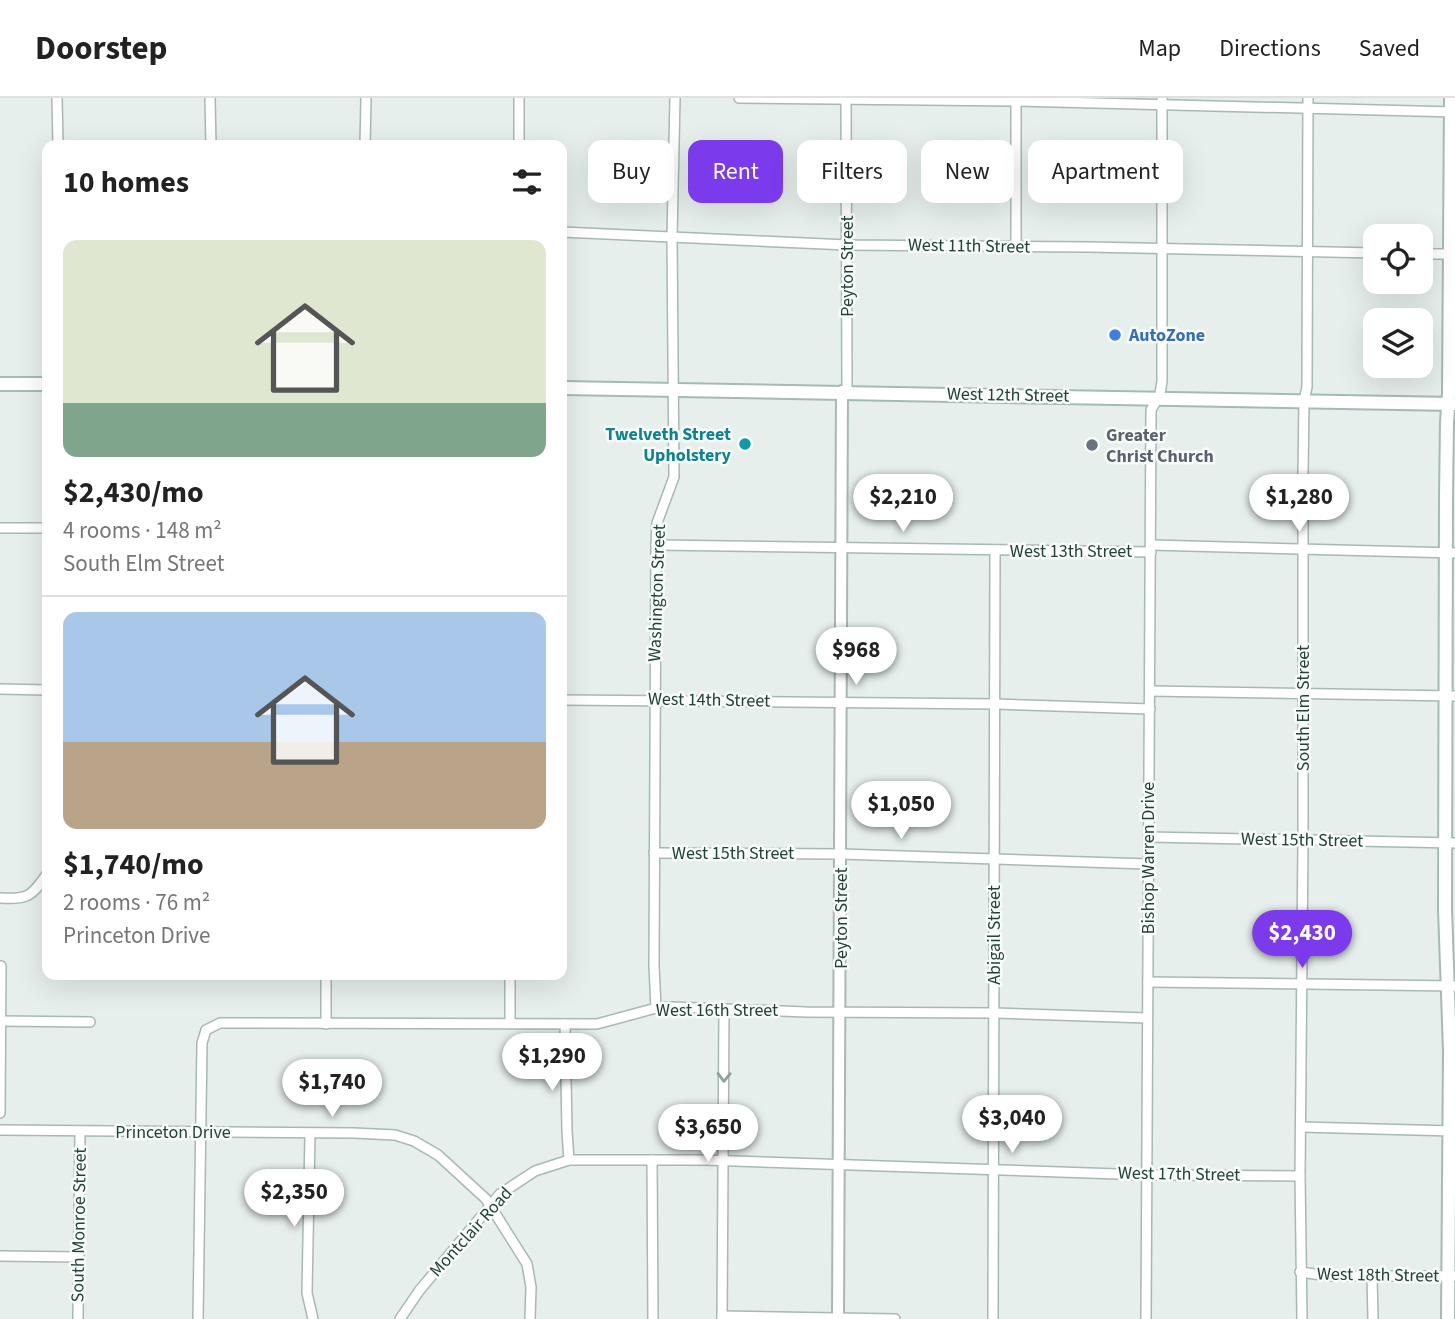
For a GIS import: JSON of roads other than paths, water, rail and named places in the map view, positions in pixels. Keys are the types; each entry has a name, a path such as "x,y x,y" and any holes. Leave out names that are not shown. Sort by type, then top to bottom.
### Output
{"main road":[{"path":"1448,1319 1452,1131 1451,98"},
{"path":"0,384 42,384"},
{"name":"West 12th Street","path":"567,388 1452,404"}],"street":[{"path":"57,98 58,140"},
{"path":"210,98 211,140"},
{"path":"365,140 366,98"},
{"path":"519,98 519,140"},
{"name":"Washington Street","path":"656,1007 656,545 657,523 674,477 672,237 675,98"},
{"path":"739,98 1162,102 1453,112"},
{"name":"South Elm Street","path":"1302,1319 1302,695 1308,98"},
{"name":"Peyton Street","path":"838,1318 846,99"},
{"path":"1016,100 1016,247"},
{"name":"Bishop Warren Drive","path":"1146,1319 1151,410 1160,394 1162,380 1162,102"},
{"name":"West 11th Street","path":"567,232 847,245 1363,253"},
{"path":"1433,254 1453,254"},
{"path":"0,528 42,528"},
{"name":"West 13th Street","path":"656,545 995,551 1303,549 1451,553"},
{"name":"Abigail Street","path":"993,1319 995,551"},
{"path":"0,689 42,690"},
{"path":"1150,691 1451,696"},
{"name":"West 14th Street","path":"567,700 996,704 1150,709"},
{"name":"West 15th Street","path":"1149,837 1450,843"},
{"name":"West 15th Street","path":"654,853 841,854 1148,864"},
{"path":"0,898 22,898 31,895 42,881"},
{"path":"0,1113 1,966"},
{"path":"326,980 326,1024"},
{"path":"510,980 510,1023"},
{"path":"1148,982 1451,986"},
{"name":"West 16th Street","path":"200,1132 202,1043 206,1030 220,1023 597,1024 656,1007 1147,1018"},
{"path":"724,1009 722,1318 895,1319"},
{"path":"1,1021 90,1022"},
{"path":"565,1024 569,1160"},
{"path":"1301,1127 1452,1131"},
{"name":"Princeton Drive","path":"0,1130 389,1135 414,1141 438,1155 480,1193 490,1206 527,1264 531,1287 530,1319"},
{"name":"South Monroe Street","path":"78,1319 80,1132"},
{"path":"198,1319 200,1132"},
{"path":"310,1134 307,1293 313,1319"},
{"name":"Montclair Road","path":"400,1319 419,1291 490,1206 525,1176 548,1165 569,1160 723,1162"},
{"path":"652,1160 653,1319"},
{"name":"West 17th Street","path":"723,1162 1147,1175 1300,1176"},
{"path":"0,1256 79,1257"},
{"name":"West 18th Street","path":"1300,1272 1329,1276 1451,1276"},
{"path":"1372,1276 1373,1319"}],"place":[{"name":"AutoZone","path":"1115,335"},
{"name":"Twelveth Street Upholstery","path":"745,444"},
{"name":"Greater Christ Church","path":"1092,445"}]}
